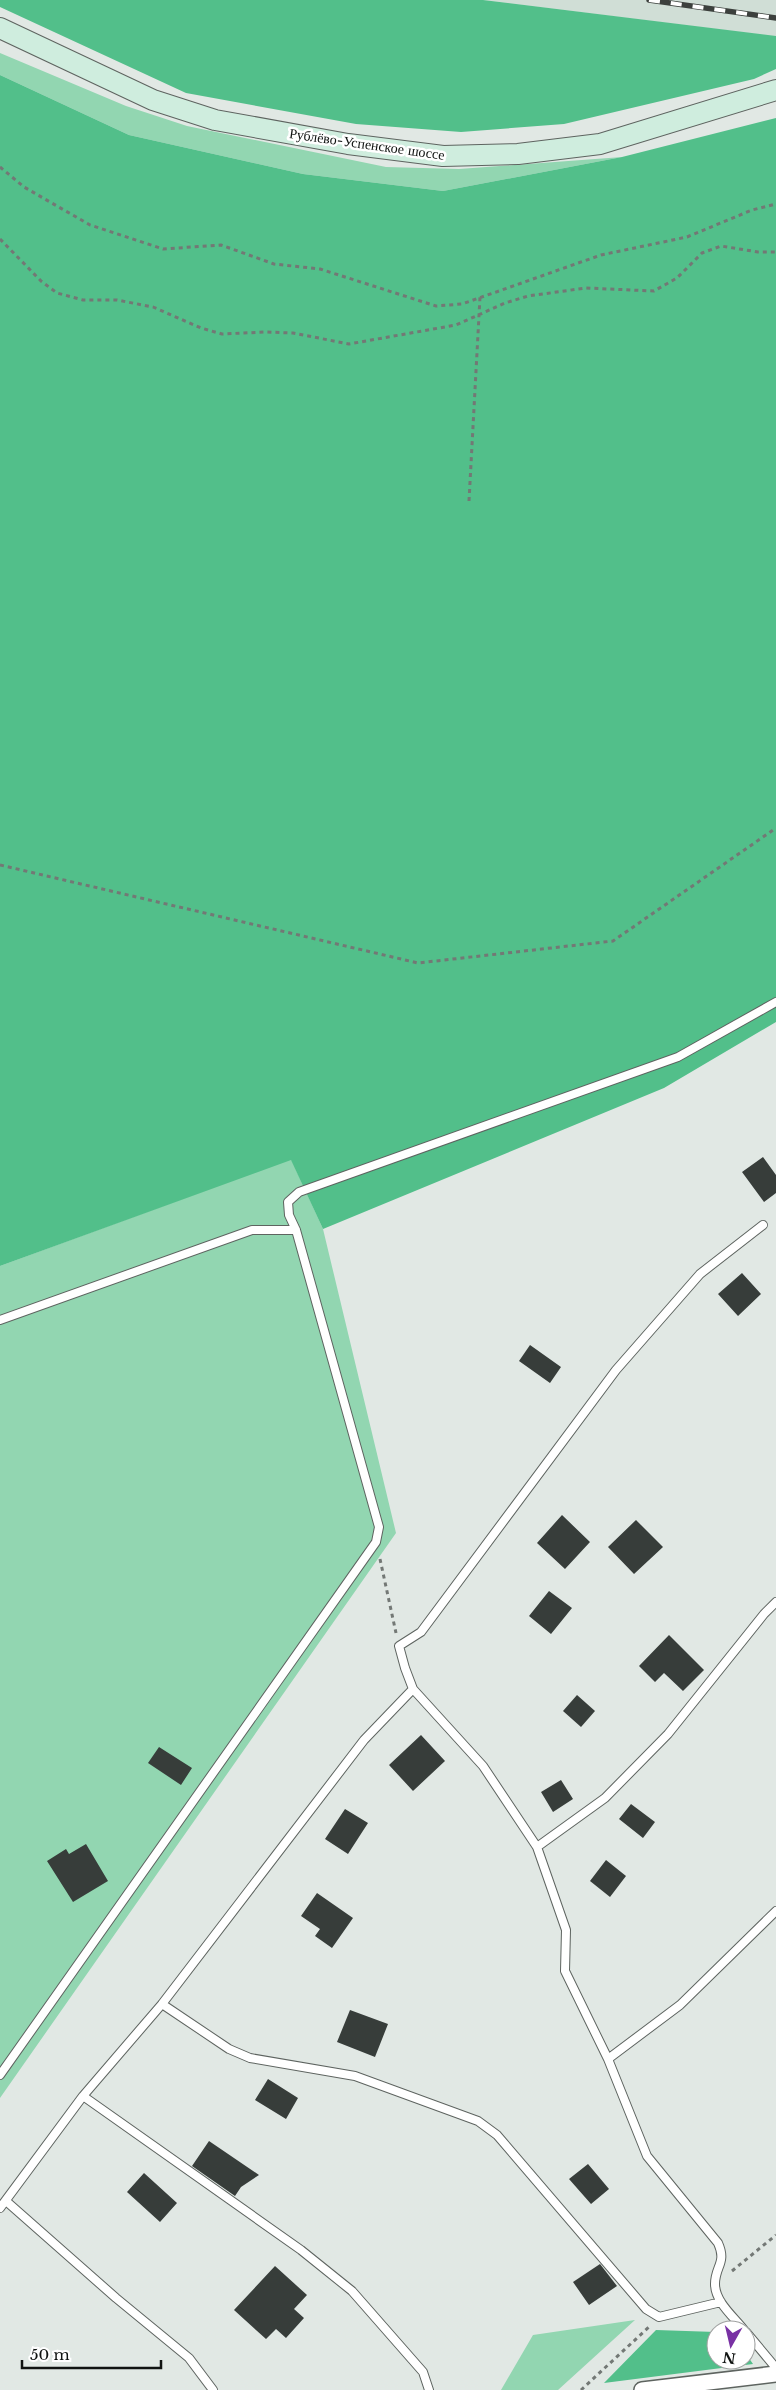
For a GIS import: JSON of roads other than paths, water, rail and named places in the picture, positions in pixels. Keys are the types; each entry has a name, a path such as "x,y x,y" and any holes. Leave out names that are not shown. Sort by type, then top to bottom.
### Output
{"main road":[{"name":"Рублёво-Успенское шоссе","path":"0,28 153,100 215,120 348,144 443,156 518,154 600,144 776,90"}],"street":[{"path":"642,2390 776,2374"}],"lane":[{"path":"0,2075 376,1542 379,1527 296,1230 289,1215 288,1202 298,1192 678,1057 776,1002"},
{"path":"736,2320 721,2302 715,2284 723,2254 718,2243 647,2156 608,2059 565,1970 566,1930 537,1848 483,1766 413,1689 404,1668 399,1646 421,1632 616,1370 700,1274 763,1225"},
{"path":"0,1320 252,1230 296,1230"},
{"path":"537,1848 605,1798 668,1734 764,1614 776,1602"},
{"path":"0,2208 83,2096 162,2004 364,1740 413,1689"},
{"path":"608,2059 680,2005 776,1911"},
{"path":"162,2004 229,2049 250,2058 355,2076 478,2121 497,2134 646,2309 659,2317 721,2302"},
{"path":"83,2096 301,2250 352,2291 423,2372 429,2390"},
{"path":"6,2201 116,2298 189,2358 213,2390"},
{"path":"756,2344 776,2368"}],"railway":[{"path":"649,0 776,18"}]}
